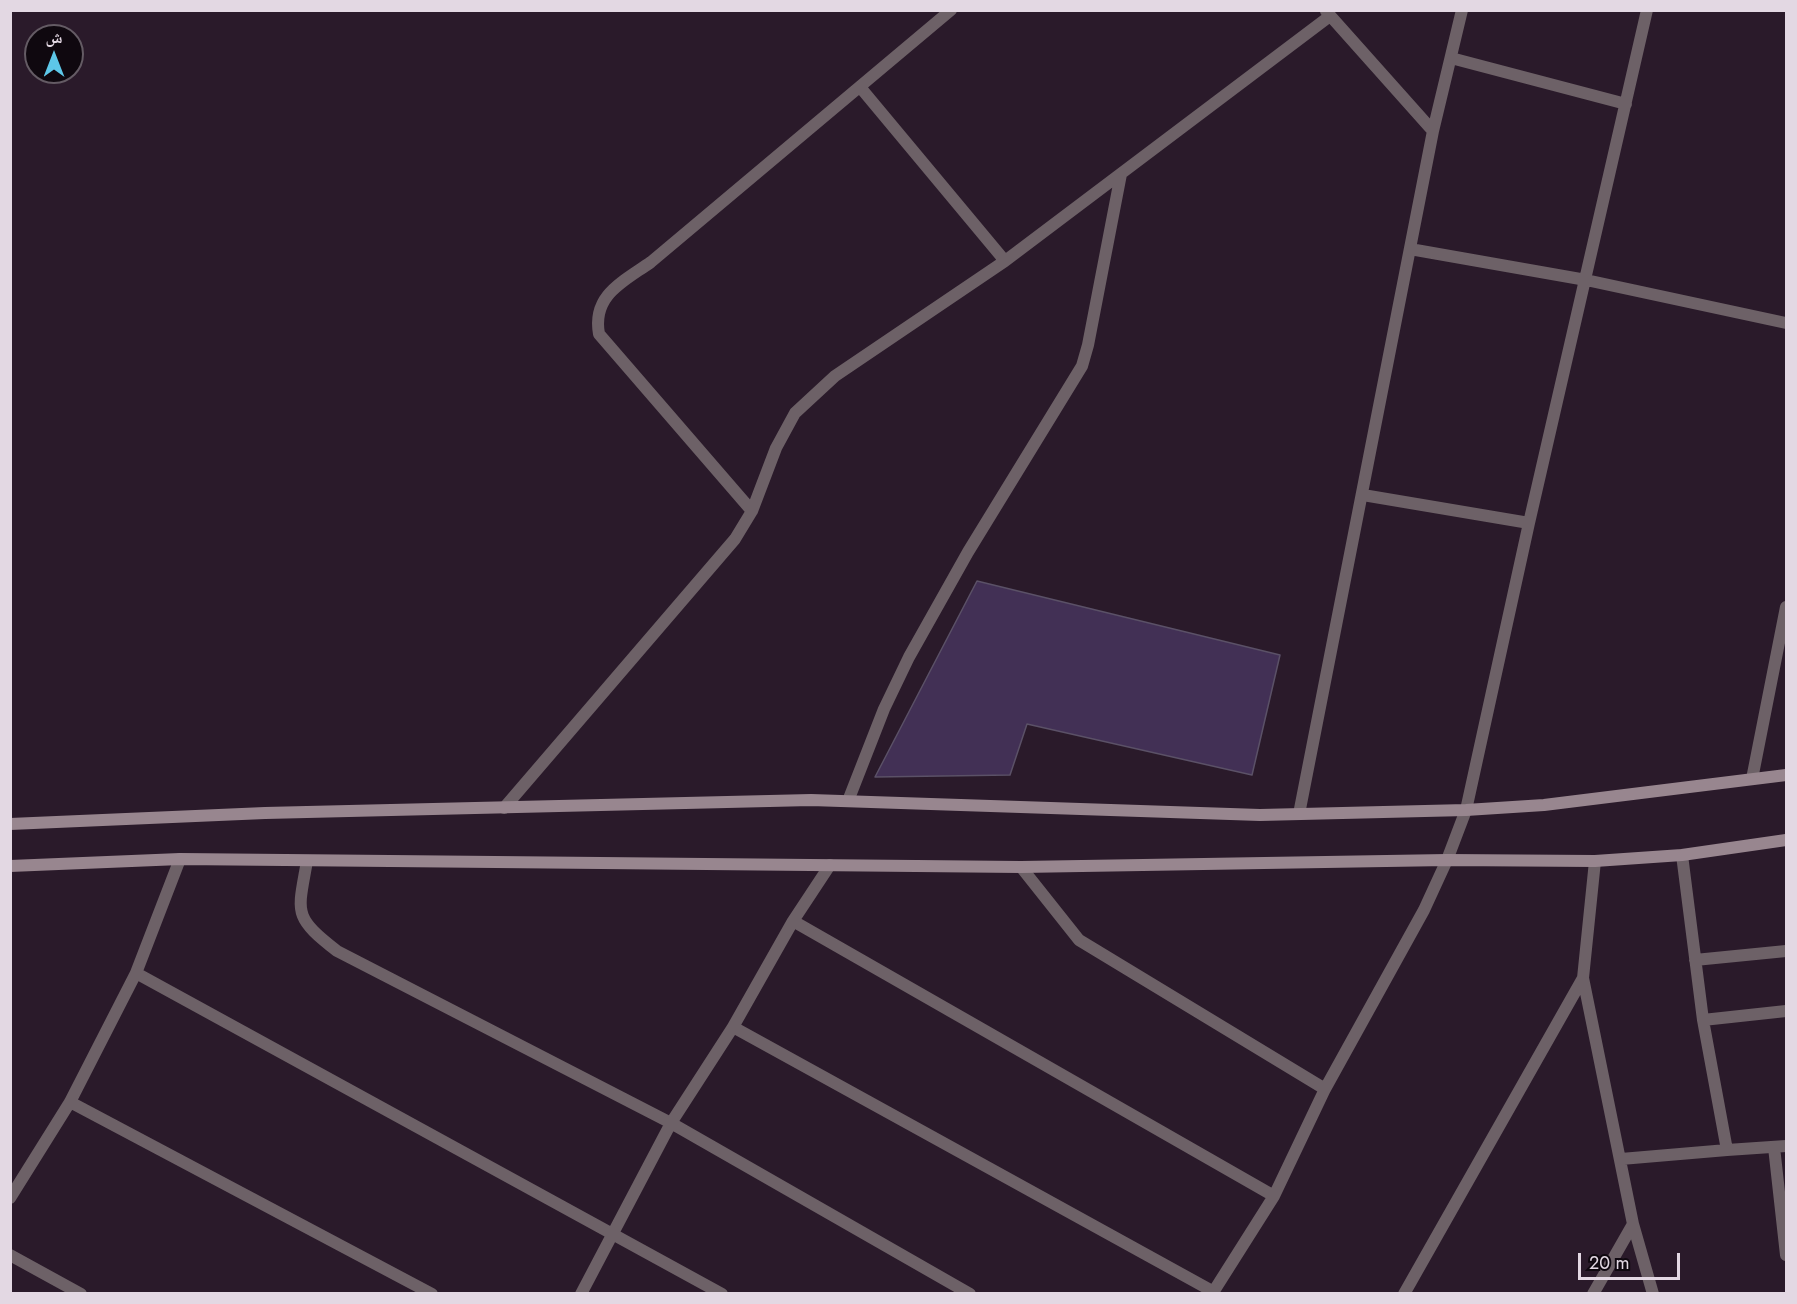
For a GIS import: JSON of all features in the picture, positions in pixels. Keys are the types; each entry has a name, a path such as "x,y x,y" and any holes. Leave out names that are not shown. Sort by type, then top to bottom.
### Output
{"street":[{"path":"753,511 599,334 596,317 600,305 609,293 651,262 951,10"},
{"path":"1299,814 1433,131 1462,10"},
{"path":"733,1027 1213,1292 1274,1196 1325,1089 1424,910 1447,860 1466,810 1529,522 1647,10"},
{"path":"504,807 735,539 753,511 776,448 795,413 836,376 1005,261 1328,13 1433,131"},
{"path":"1451,58 1626,104"},
{"path":"860,87 1005,261"},
{"path":"848,801 884,709 909,657 968,552 1082,366 1121,174"},
{"path":"1410,249 1586,280 1786,323"},
{"path":"1363,495 1529,522"},
{"path":"1752,779 1786,607"},
{"path":"10,824 265,813 848,801 1248,814 1466,810 1544,805 1786,775"},
{"path":"10,866 180,859 1021,867 1447,860 1595,861 1682,855 1786,840"},
{"path":"1682,855 1703,1020 1727,1150"},
{"path":"10,1198 70,1102 136,973 180,859"},
{"path":"307,861 299,908 303,919 317,936 337,951 671,1124 970,1293"},
{"path":"1595,861 1583,978 1633,1224 1653,1293"},
{"path":"581,1293 671,1124 733,1027 793,921 830,865"},
{"path":"1021,867 1079,940 1325,1089"},
{"path":"793,921 1274,1196"},
{"path":"1695,960 1786,951"},
{"path":"136,973 722,1293"},
{"path":"1404,1293 1583,978"},
{"path":"1703,1020 1786,1011"},
{"path":"70,1102 432,1293"},
{"path":"1620,1160 1780,1146 1786,1255"},
{"path":"1593,1293 1633,1224"},
{"path":"10,1255 81,1293"}],"building":[{"path":"977,581 1280,655 1252,775 1027,724 1010,775 875,777"}]}
